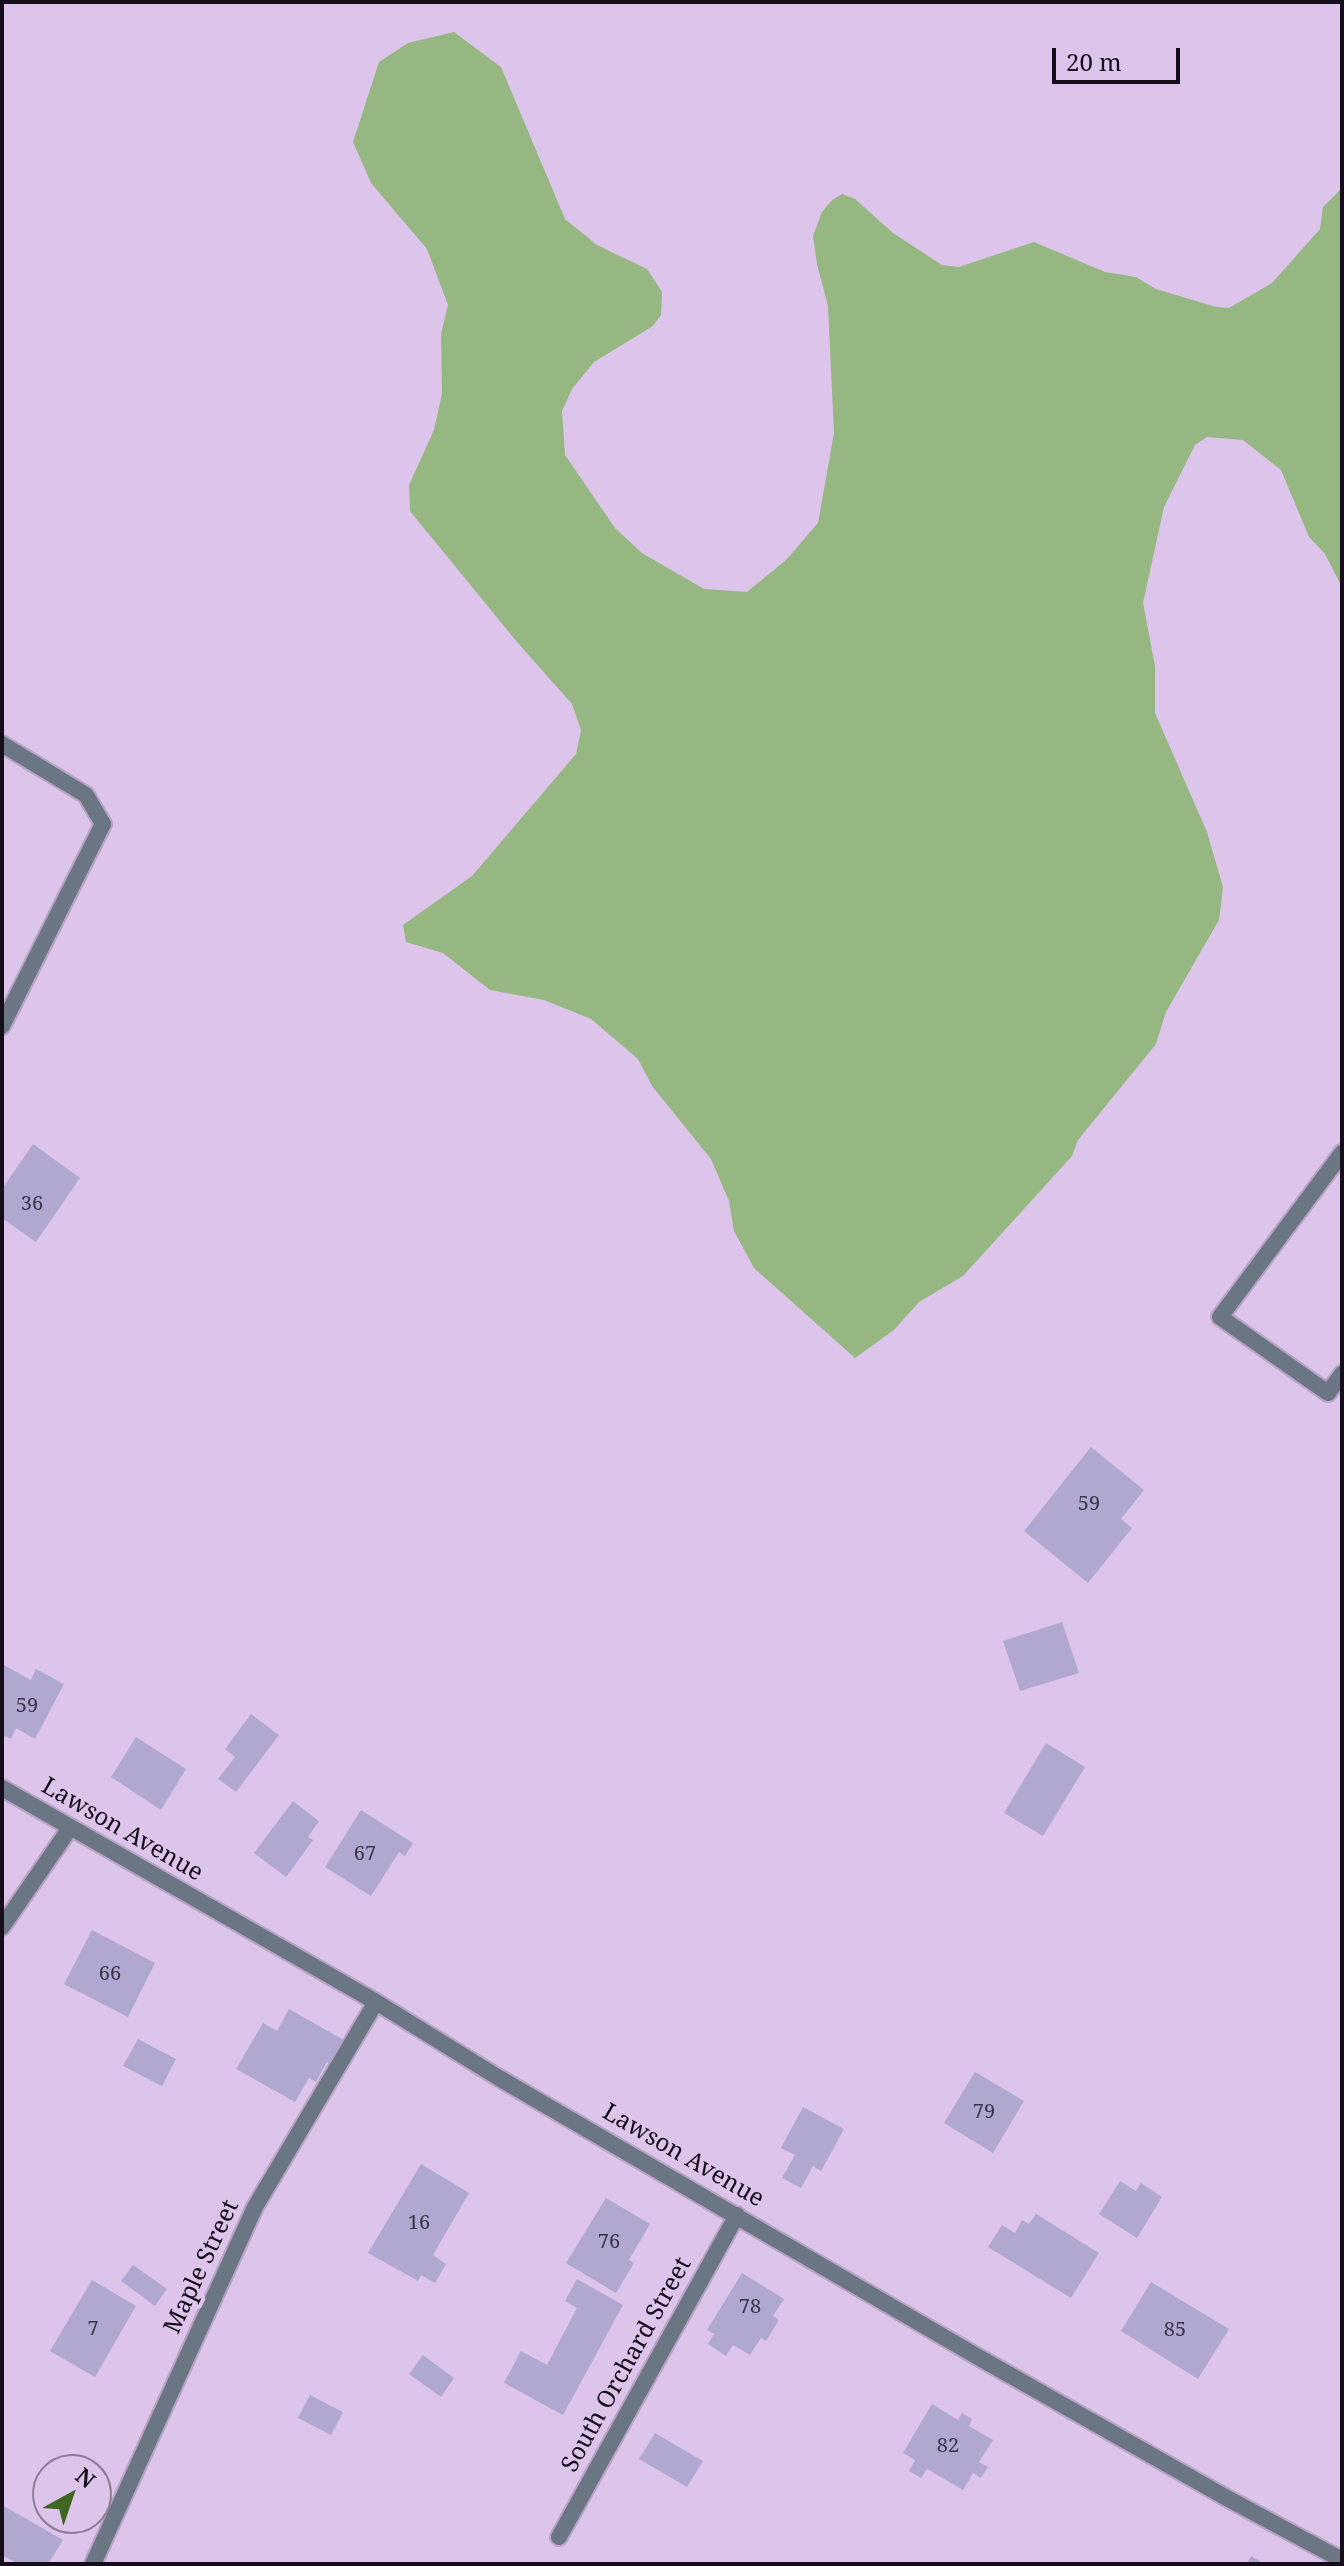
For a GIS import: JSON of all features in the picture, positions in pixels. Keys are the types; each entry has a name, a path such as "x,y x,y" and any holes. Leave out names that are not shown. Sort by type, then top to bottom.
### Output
{"street":[{"path":"2,744 86,795 103,824 2,1026"},
{"path":"1342,1153 1220,1317 1328,1393 1342,1374"},
{"name":"Lawson Avenue","path":"2,1788 376,2002 499,2078 1102,2428 1342,2560"},
{"path":"2,1927 70,1828"},
{"name":"Maple Street","path":"93,2564 255,2207 376,2002"},
{"name":"South Orchard Street","path":"559,2537 737,2215"}],"green space":[{"path":"454,32 501,67 565,219 597,245 647,269 662,292 661,315 653,326 594,362 572,389 562,411 565,455 615,528 642,553 704,589 747,592 786,560 818,523 834,433 828,306 813,236 822,212 842,194 855,199 893,233 942,265 959,267 1034,242 1105,272 1136,277 1156,289 1229,308 1272,283 1320,229 1323,207 1342,188 1342,587 1325,554 1309,537 1281,470 1243,440 1207,437 1195,445 1164,507 1143,603 1155,666 1155,713 1207,832 1223,887 1219,920 1166,1012 1156,1044 1078,1140 1072,1156 963,1276 919,1302 894,1330 855,1358 754,1268 734,1231 729,1201 711,1159 652,1086 638,1059 591,1019 544,1000 490,990 443,953 406,942 403,925 472,876 576,754 581,730 572,704 410,511 409,485 434,430 442,393 441,334 448,305 427,249 371,183 353,142 379,62 408,43"}],"building":[{"path":"33,1144 80,1178 36,1242 2,1218 2,1189"},
{"path":"1091,1447 1144,1490 1121,1519 1132,1528 1088,1583 1024,1531"},
{"path":"1062,1622 1079,1673 1020,1691 1003,1641"},
{"path":"2,1664 31,1680 36,1669 64,1684 35,1739 16,1728 11,1739 2,1735"},
{"path":"251,1714 279,1735 236,1792 218,1779 235,1757 225,1749"},
{"path":"136,1737 186,1769 161,1810 111,1777"},
{"path":"1046,1743 1085,1767 1043,1836 1004,1813"},
{"path":"293,1801 319,1821 308,1837 313,1840 286,1877 254,1853"},
{"path":"361,1810 413,1843 405,1856 399,1852 371,1896 325,1867"},
{"path":"92,1930 155,1963 128,2017 64,1984"},
{"path":"289,2009 349,2043 335,2067 327,2062 316,2082 309,2078 295,2102 236,2069 263,2023 277,2031"},
{"path":"138,2039 176,2059 162,2086 123,2066"},
{"path":"975,2072 1024,2101 993,2153 944,2123"},
{"path":"803,2107 844,2129 821,2171 813,2166 801,2188 782,2178 795,2155 781,2148"},
{"path":"421,2164 469,2193 433,2255 446,2264 435,2283 421,2275 418,2281 368,2253"},
{"path":"1120,2181 1136,2191 1141,2183 1162,2197 1137,2238 1099,2214"},
{"path":"606,2198 650,2224 629,2260 634,2263 616,2293 566,2263"},
{"path":"1036,2214 1099,2253 1071,2298 988,2247 1002,2225 1015,2233 1022,2220 1029,2224"},
{"path":"133,2265 167,2289 155,2306 121,2281"},
{"path":"742,2273 784,2299 773,2316 779,2320 766,2341 761,2338 750,2355 733,2345 726,2356 708,2344 714,2334 707,2330"},
{"path":"577,2279 623,2305 563,2415 504,2383 521,2351 547,2365 577,2308 565,2301"},
{"path":"92,2280 136,2306 95,2377 50,2351"},
{"path":"1151,2282 1229,2329 1198,2379 1121,2331"},
{"path":"423,2355 454,2378 441,2397 409,2374"},
{"path":"310,2395 343,2412 331,2435 298,2418"},
{"path":"932,2404 958,2420 962,2413 972,2419 969,2426 993,2440 979,2462 988,2467 981,2478 973,2473 963,2490 927,2469 921,2478 909,2471 915,2460 903,2453"},
{"path":"655,2433 703,2461 687,2487 639,2459"},
{"path":"2,2505 32,2522 32,2534 53,2534 63,2540 48,2564 18,2564 2,2555"},
{"path":"1251,2556 1264,2564 1247,2564"}]}
